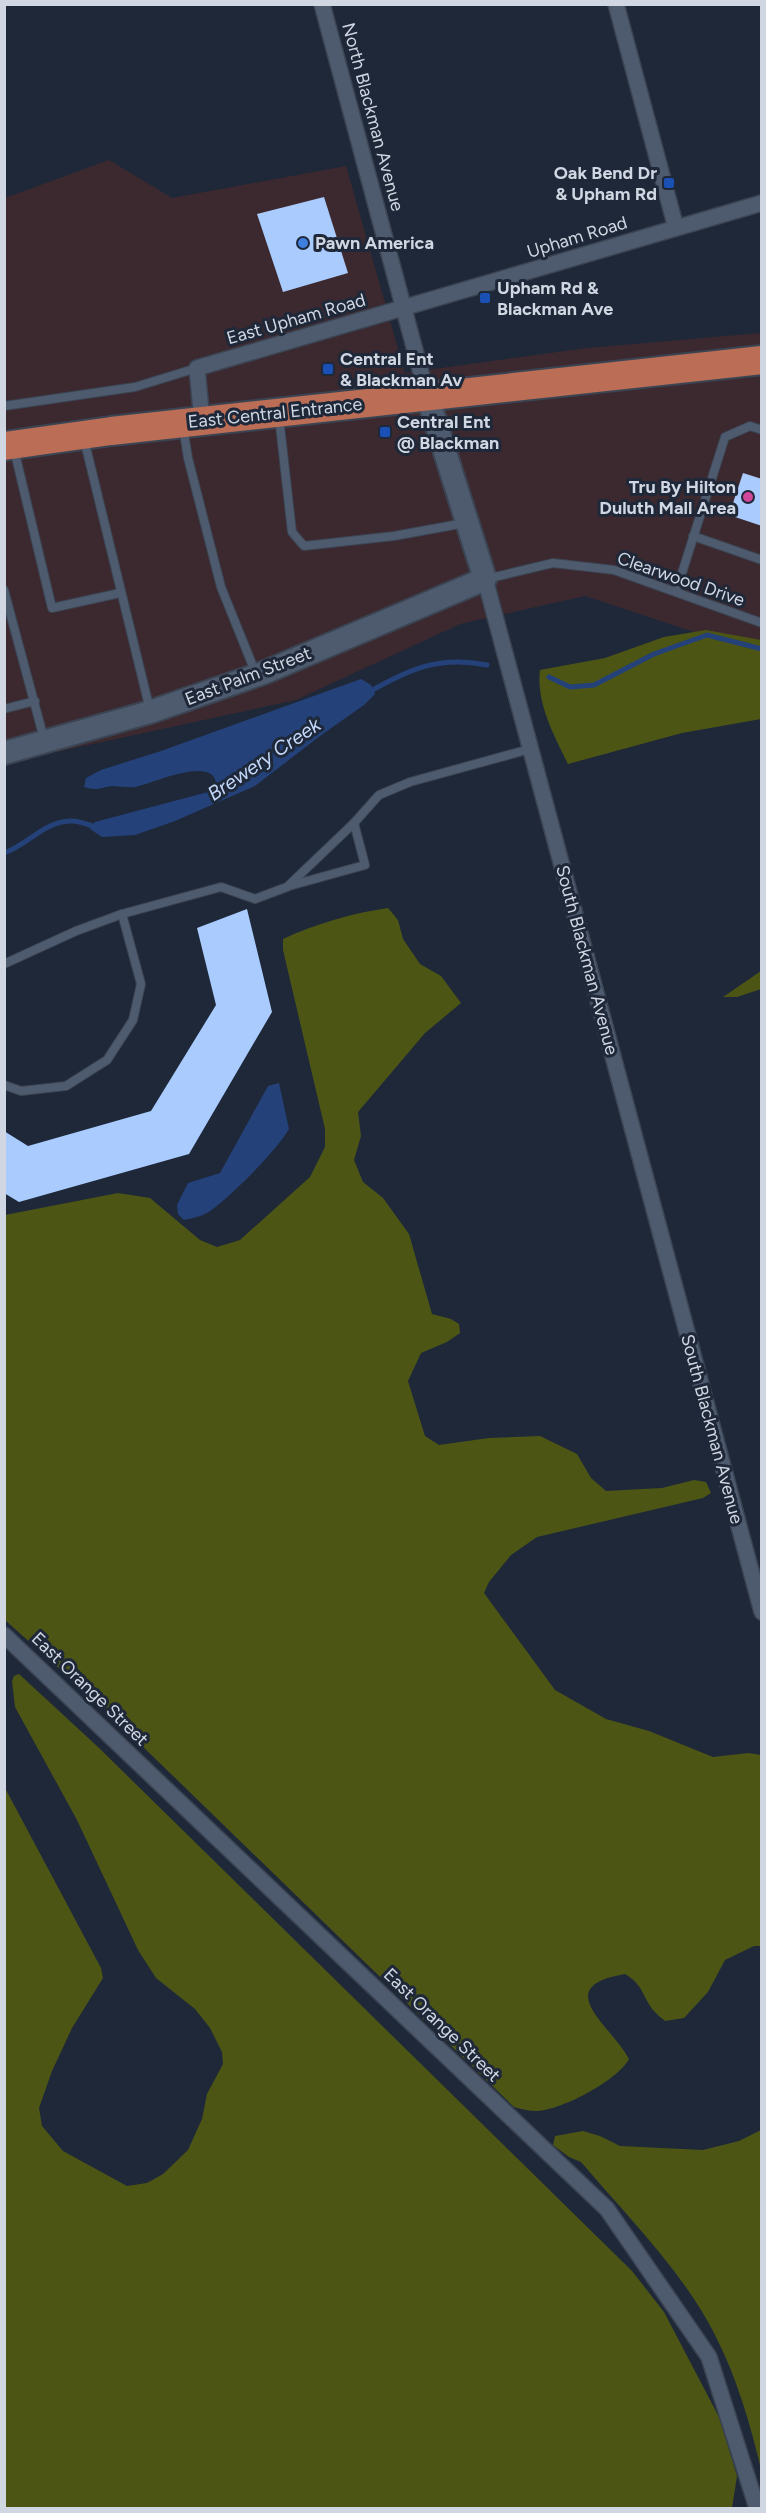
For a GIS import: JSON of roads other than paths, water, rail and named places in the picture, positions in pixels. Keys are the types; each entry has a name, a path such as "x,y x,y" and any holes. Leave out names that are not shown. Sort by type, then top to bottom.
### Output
{"highway":[{"name":"East Central Entrance","path":"9,445 427,395 762,360"}],"street":[{"name":"North Blackman Avenue","path":"322,4 404,309"},
{"path":"616,4 676,228"},
{"name":"Upham Road","path":"404,309 762,203"},
{"name":"East Upham Road","path":"197,368 404,309"},
{"name":"South Blackman Avenue","path":"404,309 427,395 484,579 762,1612"},
{"path":"192,422 197,368"},
{"name":"East Palm Street","path":"4,753 150,712 257,675 484,579"},
{"name":"East Orange Street","path":"4,1635 607,2209 709,2357 757,2508"}],"lane":[{"name":"East Upham Road","path":"4,406 135,387 197,368"},
{"path":"279,412 292,532 304,546 394,536 467,522"},
{"path":"192,422 188,458 221,587 257,675"},
{"path":"676,592 724,437 750,426 762,430"},
{"path":"83,435 150,712"},
{"path":"9,445 52,608 120,593"},
{"path":"693,536 762,560"},
{"name":"Clearwood Drive","path":"484,579 553,563 614,570 762,623"},
{"path":"4,590 44,742"},
{"path":"4,709 35,701"},
{"path":"287,887 354,824 379,795 410,782 530,749"},
{"path":"4,964 76,931 122,914 221,887 255,899 287,887 365,865 354,824"},
{"path":"4,1085 21,1091 66,1086 107,1060 133,1020 141,984 122,914"}],"water":[{"path":"361,679 371,685 375,694 364,705 255,786 175,821 135,835 102,837 90,829 95,822 216,788 214,777 207,772 196,771 132,787 89,788 84,787 86,778 101,770 161,751"},
{"path":"279,1083 289,1129 283,1138 227,1198 204,1214 184,1220 178,1214 177,1205 188,1183 220,1173 268,1086"}],"waterway":[{"name":"Brewery Creek","path":"549,677 570,687 594,685 654,654 707,635 762,649"},
{"name":"Brewery Creek","path":"367,693 410,671 438,663 469,662 487,665"},
{"name":"Brewery Creek","path":"4,853 60,822 74,821 98,827"}],"place":[{"name":"Oak Bend Dr & Upham Rd","path":"669,183"},
{"name":"Pawn America","path":"303,243"},
{"name":"Upham Rd & Blackman Ave","path":"485,298"},
{"name":"Central Ent & Blackman Av","path":"328,369"},
{"name":"Central Ent @ Blackman","path":"385,432"},
{"name":"Tru By Hilton Duluth Mall Area","path":"748,497"}]}
